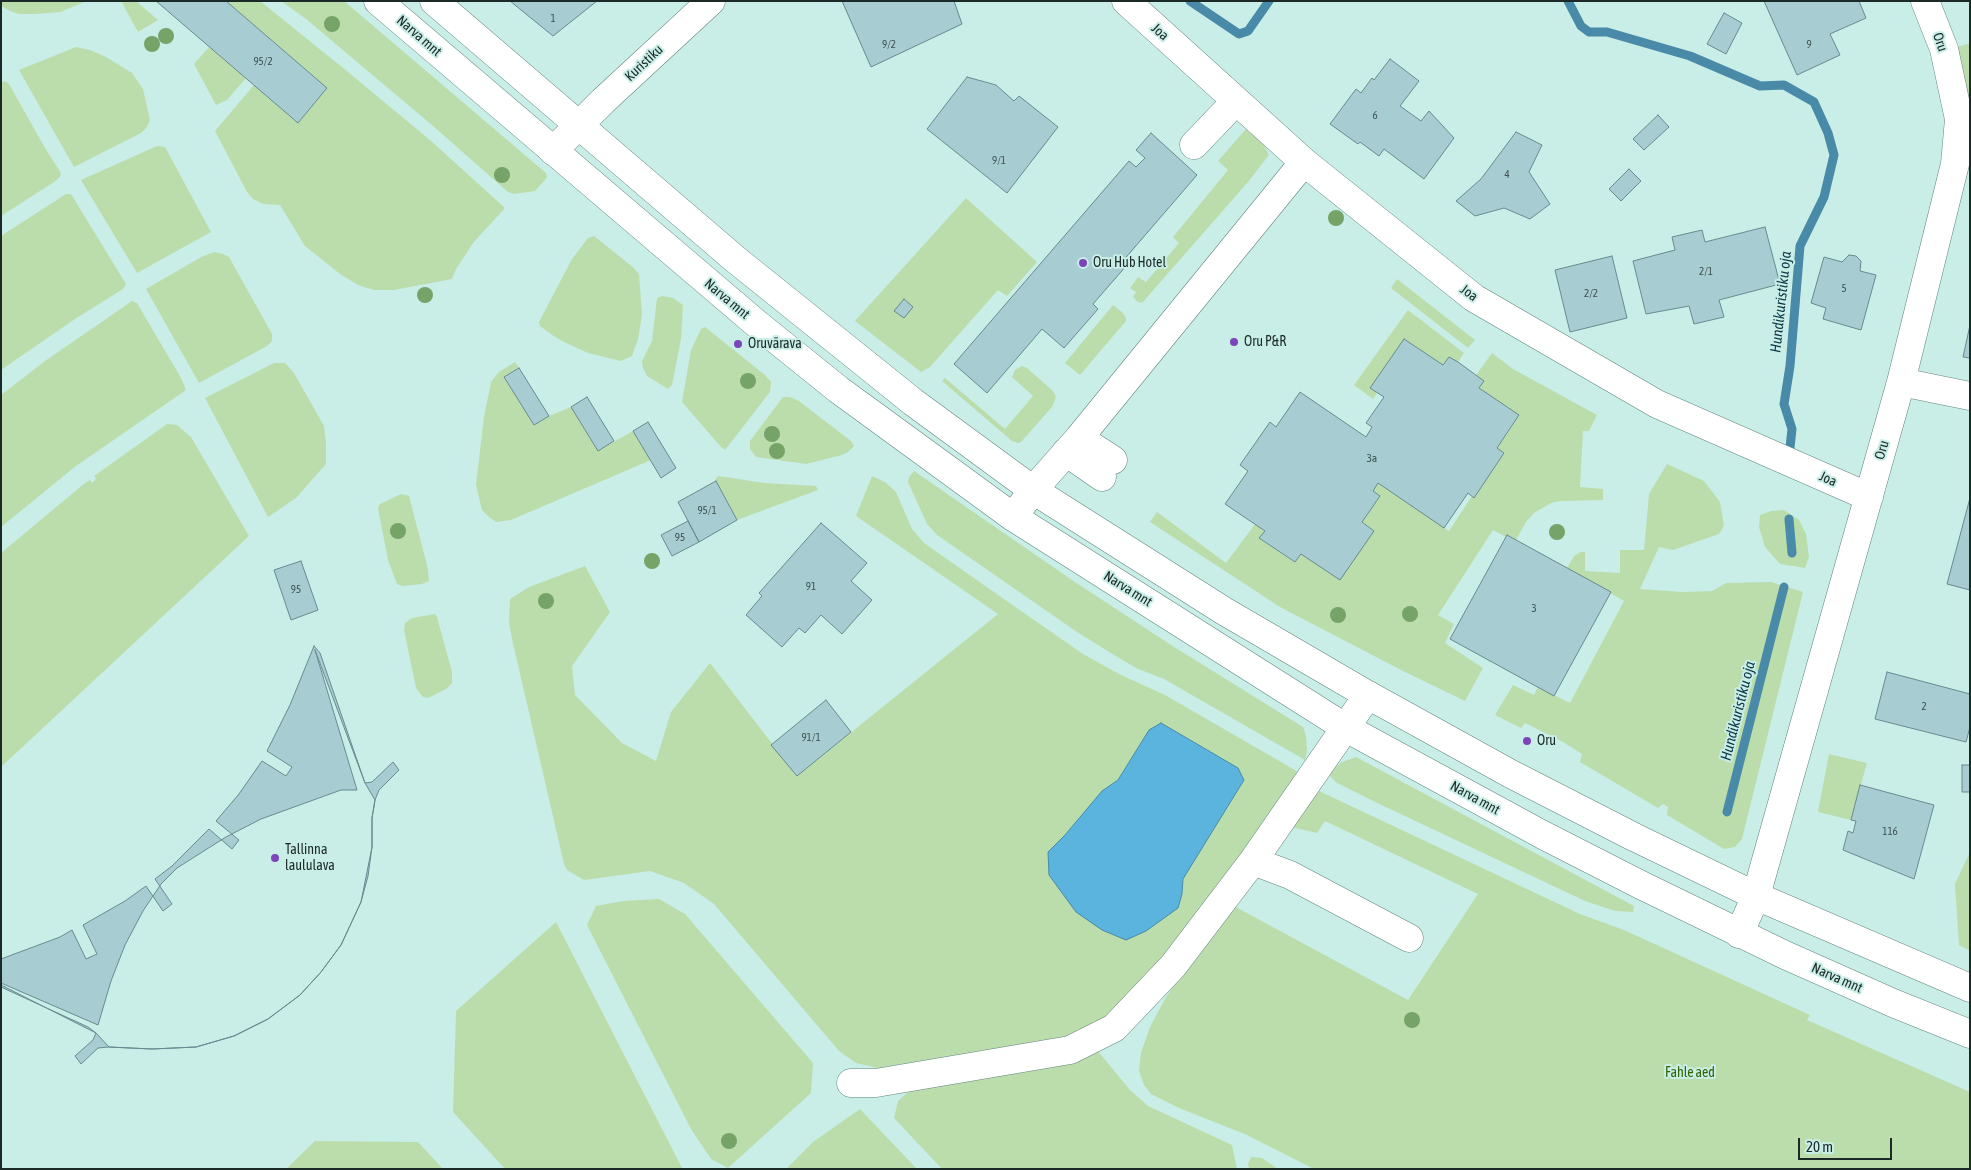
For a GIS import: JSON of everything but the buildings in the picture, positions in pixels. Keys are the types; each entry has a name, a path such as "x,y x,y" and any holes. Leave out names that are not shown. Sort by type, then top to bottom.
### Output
{"main road":[{"name":"Narva mnt","path":"378,1 757,324 839,390 1013,517 1346,728 1543,835 1739,934 1893,1003 1970,1034"},
{"path":"434,1 734,259 913,402 1033,490 1224,611 1368,695 1512,774 1634,837 1756,896 1970,988"},
{"name":"Kuristiku","path":"553,151 603,101 711,1"},
{"name":"Joa","path":"1126,1 1304,162 1474,298 1657,404 1869,497"},
{"name":"Oru","path":"1739,934 1756,896 1869,497 1901,382 1955,164 1959,119 1944,49 1925,1"},
{"path":"1194,145 1236,101"},
{"path":"1013,517 1033,490 1073,445 1304,162"},
{"path":"1901,382 1970,396"},
{"path":"1073,445 1107,468"},
{"path":"851,1083 876,1083 1070,1050 1114,1028 1173,966 1253,861 1368,695"},
{"path":"1253,861 1290,875 1409,938"}],"green space":[{"path":"1,1 87,1 60,12 19,14 1,6"},
{"path":"121,1 136,1 158,20 138,32"},
{"path":"226,1 260,1 430,140 505,208 473,243 456,269 452,279 394,290 374,290 358,285 340,274 305,246 280,205 263,204 253,199 247,192 215,131 254,85 298,123 327,88"},
{"path":"281,1 344,1 546,173 547,177 545,180 535,191 514,194 508,192 306,19"},
{"path":"1970,43 1970,167 1955,164 1952,49"},
{"path":"76,47 90,50 106,57 132,73 143,89 150,120 147,127 141,133 74,167 19,70"},
{"path":"209,47 246,78 227,100 216,105 194,64"},
{"path":"5,81 9,84 61,173 60,177 54,182 1,216 1,83"},
{"path":"1246,129 1263,144 1269,155 1248,182 1142,303 1138,302 1133,297 1136,292 1130,288 1138,277 1146,282 1179,243 1173,237 1228,170 1218,161"},
{"path":"157,146 165,147 211,232 137,273 81,180"},
{"path":"66,194 71,194 126,284 123,289 75,319 1,370 1,236"},
{"path":"966,198 1037,262 1007,296 998,290 930,367 921,372 855,321"},
{"path":"594,236 639,274 642,315 638,339 632,356 621,361 588,353 564,342 540,326 539,322 572,259 588,238"},
{"path":"215,252 229,257 272,334 272,341 267,346 199,383 146,289 203,256"},
{"path":"1397,279 1475,340 1468,348 1391,288"},
{"path":"663,296 673,298 683,305 681,339 672,385 668,389 647,376 642,361 652,341 657,298"},
{"path":"132,301 137,303 181,378 186,390 76,466 1,527 1,395 45,361"},
{"path":"1113,305 1123,313 1126,321 1080,375 1065,363"},
{"path":"1408,310 1464,353 1458,362 1443,365 1404,339 1371,388 1377,393 1373,399 1354,385"},
{"path":"705,327 765,375 771,382 770,392 725,450 682,402 691,350 701,329"},
{"path":"1492,353 1513,369 1597,415 1589,431 1583,431 1580,487 1603,489 1603,500 1551,503 1534,513 1526,522 1516,540 1493,530 1438,615 1454,624 1445,643 1483,668 1465,701 1280,607 1150,522 1157,512 1226,563 1255,524 1265,531 1260,539 1294,562 1301,554 1374,531 1362,522 1380,496 1373,491 1378,483 1449,531 1472,496 1474,497 1504,454 1497,448 1519,416 1479,388 1484,381 1476,375"},
{"path":"515,362 519,368 504,377 534,425 549,416 571,407 598,451 633,431 651,460 511,520 496,522 489,517 482,510 476,485 484,417 491,382 499,372"},
{"path":"274,363 285,363 294,373 324,426 326,464 296,498 268,517 205,398"},
{"path":"1022,366 1027,368 1053,391 1056,397 1052,407 1018,443 1012,441 942,381 945,378 1005,429 1033,396 1012,377 1015,370"},
{"path":"783,397 790,397 799,401 851,441 854,446 842,455 806,464 756,457 750,449 750,441"},
{"path":"167,424 177,425 191,437 249,536 1,767 1,553 85,483 90,480 92,483 96,479 94,476"},
{"path":"1667,464 1704,481 1720,502 1724,526 1719,534 1673,550 1659,547 1640,589 1682,592 1712,591 1726,583 1771,582 1803,592 1742,839 1735,847 1724,849 1667,815 1668,807 1663,804 1658,808 1580,762 1582,754 1563,742 1525,723 1521,728 1495,715 1513,685 1534,695 1538,687 1570,703 1624,601 1567,568 1574,556 1585,552 1585,571 1620,573 1620,550 1644,550 1649,494"},
{"path":"914,471 1072,580 1171,645 1303,727 1307,751 1305,760 1164,679 1136,668 1114,655 1077,632 937,535 927,524 908,482 909,477"},
{"path":"719,476 764,483 816,486 818,490 737,520 716,481 716,478"},
{"path":"872,476 885,482 896,492 912,529 924,543 1083,654 1121,675 1165,695 1295,770 1300,775 1144,988 1113,1018 1064,1038 878,1068 856,1063 839,1051 714,904 684,883 650,871 584,880 567,870 564,864 512,639 509,623 510,599 529,587 585,566 610,612 572,666 575,695 622,743 656,761 671,712 710,663 797,776 998,614 856,516","holes":["1149,730 1244,780 1183,879 1182,894 1048,852 1102,791 1118,780"]},
{"path":"401,494 409,496 428,569 429,581 422,584 402,586 397,584 388,560 378,508 380,504"},
{"path":"1784,510 1799,520 1806,534 1809,557 1805,568 1780,564 1765,547 1759,527 1760,515 1771,511"},
{"path":"435,614 452,672 452,683 446,689 428,698 423,697 416,688 404,630 405,623 412,618"},
{"path":"1829,754 1867,763 1851,820 1818,812"},
{"path":"1356,757 1634,906 1633,912 1615,911 1585,901 1371,800 1337,783 1330,776 1331,771 1342,762"},
{"name":"Fahle aed","path":"1319,791 1580,914 1624,930 1810,1015 1807,1020 1970,1092 1970,1169 1314,1169 1247,1135 1179,1108 1151,1094 1144,1085 1139,1071 1141,1053 1150,1027 1166,997 1232,905 1408,1000 1478,894 1325,821 1317,833 1291,827"},
{"path":"1970,852 1970,951 1959,945 1955,884"},
{"path":"659,899 685,914 813,1063 811,1093 728,1168 711,1159 691,1129 587,925 596,906 623,901"},
{"path":"556,922 683,1169 505,1169 453,1112 456,1011"},
{"path":"1097,1050 1130,1090 1148,1106 1232,1145 1237,1169 942,1169 894,1118 898,1101 914,1087"},
{"path":"860,1109 917,1169 786,1169 813,1142"},
{"path":"315,1141 418,1142 443,1169 286,1169"},
{"path":"1251,1157 1262,1158 1278,1169 1249,1169 1248,1164"}],"water":[{"path":"1161,723 1238,768 1244,780 1183,879 1182,894 1178,908 1146,931 1126,940 1102,930 1076,912 1049,875 1048,852 1102,791 1118,780 1149,730"}],"waterway":[{"name":"Hundikuristiku oja","path":"1190,1 1239,34 1248,31 1269,1"},
{"name":"Hundikuristiku oja","path":"1568,1 1581,26 1589,32 1607,32 1690,56 1760,86 1784,85 1814,102 1828,133 1834,155 1824,197 1800,246 1790,366 1784,404 1792,429 1789,457"},
{"name":"Hundikuristiku oja","path":"1789,519 1792,553"},
{"name":"Hundikuristiku oja","path":"1727,812 1784,587"}],"place":[{"name":"Oru Hub Hotel","path":"1083,263"},
{"name":"Oru P&R","path":"1234,342"},
{"name":"Oruvärava","path":"738,344"},
{"name":"Oru","path":"1527,741"},
{"name":"Tallinna laululava","path":"275,858"}]}
